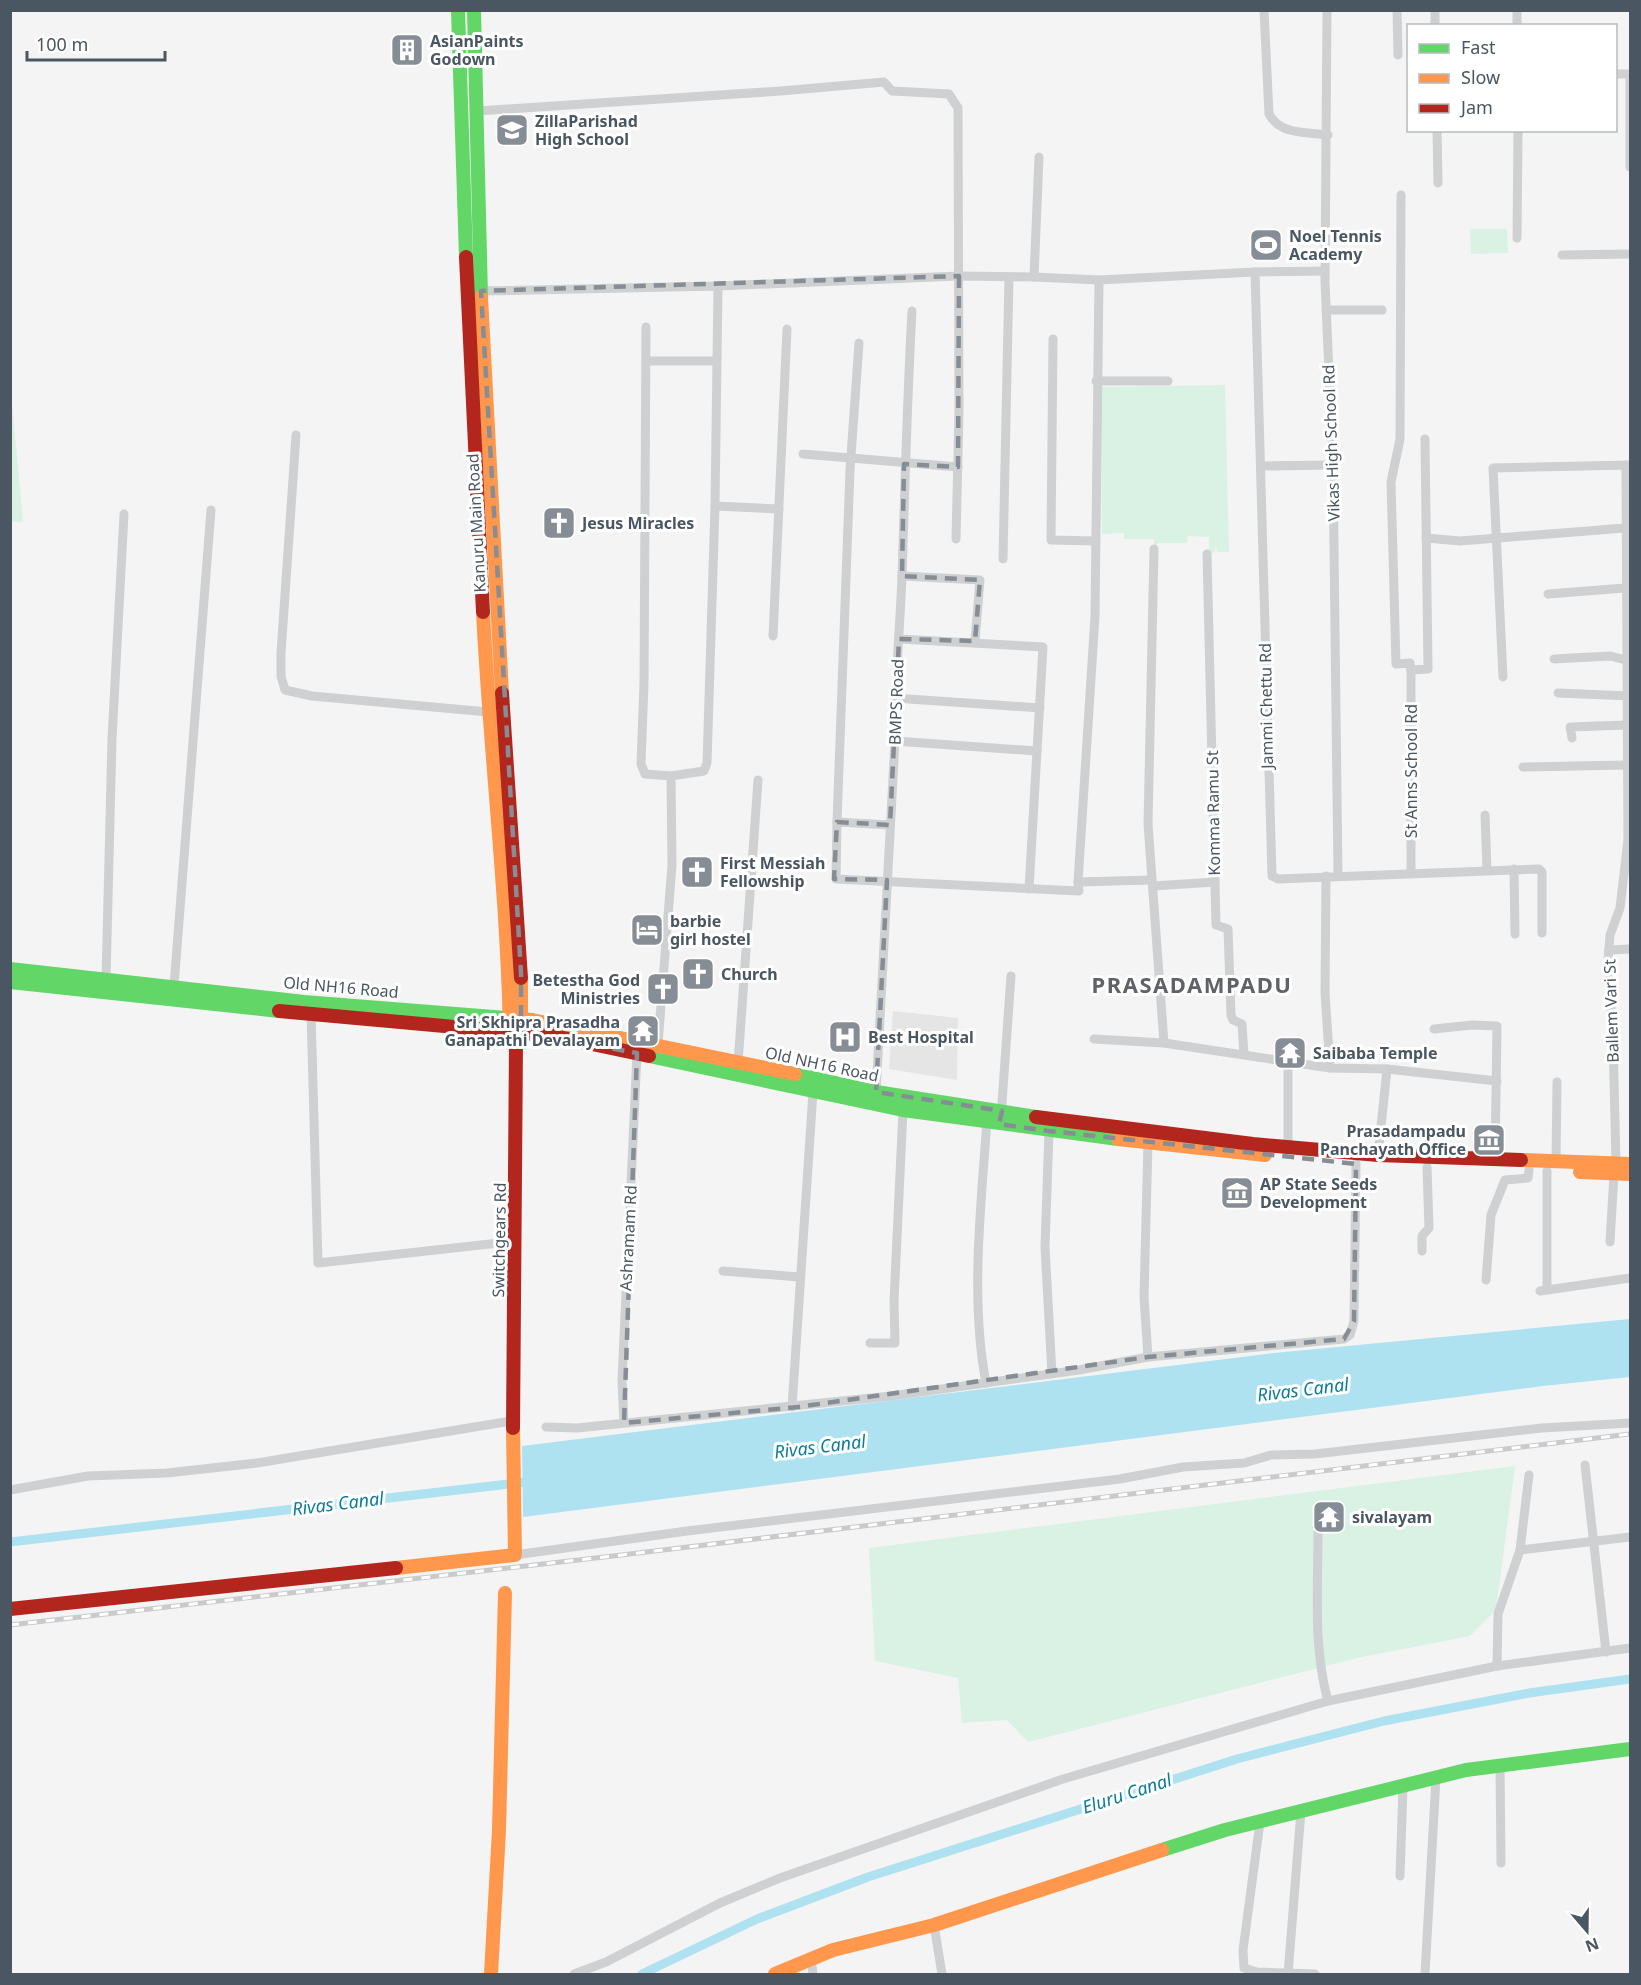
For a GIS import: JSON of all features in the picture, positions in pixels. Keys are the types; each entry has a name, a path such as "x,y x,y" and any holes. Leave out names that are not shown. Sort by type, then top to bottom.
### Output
{"main road":[{"name":"Kanuru Main Road","path":"458,10 464,187 521,973 516,1028"},
{"name":"Kanuru Main Road","path":"474,10 488,712 516,1028"},
{"path":"464,187 478,187"},
{"name":"Old NH16 Road","path":"10,969 174,986 516,1028 903,1110 1378,1155 1495,1160 1552,1166 1615,1168 1630,1164"},
{"name":"Old NH16 Road","path":"10,982 311,1013 516,1028 570,1026 1049,1131 1148,1143 1356,1164 1529,1170 1552,1166"},
{"name":"Switchgears Rd","path":"515,1555 514,1438 511,1421 516,1241 516,1028"},
{"name":"Old NH16 Road","path":"1615,1168 1630,1174"},
{"path":"10,1609 515,1555"},
{"path":"491,1974 500,1830 505,1593"},
{"path":"775,1974 811,1958 934,1925 1100,1869 1301,1811 1500,1765 1630,1749"}],"street":[{"path":"1264,10 1269,114 1274,124 1281,128 1328,135"},
{"name":"Vikas High School Rd","path":"1327,10 1328,135 1325,271 1333,465 1338,876"},
{"path":"1396,10 1398,55"},
{"path":"1630,74 1630,167"},
{"path":"477,111 884,82 892,91 949,94 958,108 956,539"},
{"path":"1437,132 1437,183"},
{"path":"1516,238 1518,132"},
{"path":"1034,276 1039,157"},
{"path":"1401,195 1400,439 1391,482 1396,664 1410,663 1411,670 1428,669 1425,439"},
{"path":"1562,255 1630,254"},
{"path":"481,291 718,286 959,276 1034,276 1099,280 1325,271"},
{"name":"Jammi Chettu Rd","path":"1255,272 1270,870 1272,876 1278,879 1539,869 1542,872 1542,933"},
{"path":"1003,559 1009,277"},
{"path":"859,343 851,459 834,877 1078,891 1095,616 1099,280"},
{"path":"646,327 644,683 641,764 645,774 671,776 699,773 704,771 707,763 715,506 715,361 718,286"},
{"path":"1326,310 1382,310"},
{"name":"BMPS Road","path":"876,1092 895,741 894,698 902,576 904,464 912,311"},
{"path":"773,636 787,329"},
{"path":"1053,339 1051,540 1096,541"},
{"path":"646,361 715,361"},
{"path":"1096,381 1168,381"},
{"path":"296,435 281,653 281,676 285,690 312,696 488,712"},
{"path":"803,454 958,467"},
{"path":"1261,466 1333,465"},
{"path":"1503,677 1494,468 1628,465"},
{"name":"Ballem Vari St","path":"1610,1242 1615,1168 1609,950 1613,923 1620,908 1629,840 1629,661 1625,588 1628,551 1625,528 1628,465"},
{"path":"715,506 779,509"},
{"path":"174,986 211,510"},
{"path":"106,979 112,739 124,514"},
{"path":"1426,538 1460,541 1625,528"},
{"path":"1154,549 1148,824 1164,1043"},
{"name":"Komma Ramu St","path":"1208,554 1216,925 1228,929 1231,1015 1233,1020 1242,1024 1244,1054"},
{"path":"902,576 980,580 975,641"},
{"path":"1548,594 1625,588"},
{"path":"899,639 975,641 1043,647 1029,889"},
{"path":"1554,659 1610,656 1629,661"},
{"name":"St Anns School Rd","path":"1411,670 1411,873"},
{"path":"1558,693 1629,696"},
{"path":"894,698 1040,708"},
{"path":"1572,738 1570,727 1628,729"},
{"path":"895,741 1037,751"},
{"path":"1523,767 1629,770"},
{"path":"658,1044 672,865 671,776"},
{"path":"738,1064 758,780"},
{"path":"1485,814 1486,870"},
{"path":"837,822 890,825"},
{"path":"1514,869 1515,934"},
{"path":"1326,876 1325,993 1330,1068"},
{"path":"1078,882 1215,882"},
{"path":"1609,950 1630,949"},
{"path":"986,1383 980,1345 980,1230 996,1118 1011,976"},
{"path":"311,1013 318,1263 516,1241"},
{"path":"1434,1029 1472,1025 1497,1026 1495,1160"},
{"path":"1094,1039 1164,1043 1203,1051 1244,1054 1330,1068 1387,1069 1497,1082"},
{"name":"Ashramam Rd","path":"624,1423 622,1382 637,1053"},
{"path":"1288,1062 1288,1147"},
{"path":"1378,1155 1387,1069"},
{"path":"1557,1082 1544,1289 1630,1278"},
{"path":"792,1407 813,1092"},
{"path":"870,1343 895,1343 894,1301 903,1110"},
{"path":"1049,1131 1045,1247 1052,1374"},
{"path":"1148,1143 1144,1297 1148,1357"},
{"path":"546,1426 577,1428 792,1407 1052,1374 1148,1357 1302,1341 1332,1342 1350,1335 1354,1322 1356,1164"},
{"path":"1422,1251 1422,1236 1429,1228 1427,1167"},
{"path":"1486,1280 1491,1215 1505,1180 1528,1178 1529,1170"},
{"path":"723,1271 799,1277"},
{"path":"10,1490 88,1476 166,1473 257,1463 511,1421"},
{"path":"515,1555 734,1525 1120,1479 1183,1467 1244,1463 1271,1455 1470,1438 1542,1428 1630,1423"},
{"path":"1585,1464 1606,1652"},
{"path":"1497,1666 1498,1614 1520,1550 1529,1475"},
{"path":"1318,1533 1319,1650 1321,1676 1328,1701"},
{"path":"1520,1550 1630,1537"},
{"path":"574,1974 606,1962 720,1903 780,1878 1063,1779 1328,1701 1497,1666 1630,1648"},
{"path":"1500,1765 1501,1863"},
{"path":"1425,1974 1436,1778"},
{"path":"1400,1876 1403,1787"},
{"path":"1288,1973 1301,1811"},
{"path":"1260,1822 1242,1964 1244,1968 1257,1972 1315,1974"},
{"path":"934,1925 942,1974"},
{"path":"811,1958 813,1974"}],"highlighted area":[{"path":"959,276 958,467 904,464 902,576 980,580 975,641 899,639 890,825 837,822 834,879 887,880 876,1092 1002,1111 999,1124 1356,1164 1354,1321 1344,1339 1148,1357 798,1407 624,1423 637,1053 521,1032 521,973 481,291"}],"shaded area":[{"path":"893,1011 958,1018 957,1080 889,1069"}],"green space":[{"path":"1470,229 1507,229 1508,253 1471,254"},
{"path":"1225,385 1229,552 1217,552 1216,546 1214,553 1209,553 1209,537 1188,536 1187,543 1159,543 1154,546 1154,539 1124,539 1124,533 1102,534 1101,387"},
{"path":"11,392 23,522 11,522"},
{"path":"1515,1466 1496,1610 1470,1636 1357,1658 1028,1742 1007,1720 962,1723 958,1678 875,1661 869,1548"}],"water":[{"path":"1630,1319 1630,1377 1543,1386 523,1517 522,1446 1274,1353"}],"waterway":[{"name":"Rivas Canal","path":"10,1542 535,1481"},
{"name":"Eluru Canal","path":"642,1974 757,1919 868,1877 1237,1759 1384,1721 1529,1693 1630,1679"}],"railway":[{"path":"10,1625 613,1556 1630,1434"}],"traffic: fast":[{"path":"458,10 466,257"},
{"path":"474,10 481,297"},
{"path":"10,969 304,1002 532,1020"},
{"path":"10,982 279,1011"},
{"path":"649,1056 903,1110 1118,1139"},
{"path":"795,1074 876,1092 1036,1117"},
{"path":"1162,1850 1225,1830 1466,1770 1630,1749"}],"traffic: slow":[{"path":"481,297 502,693"},
{"path":"483,612 506,926 510,1031 516,1043 521,1032 521,978"},
{"path":"532,1020 795,1074"},
{"path":"1118,1139 1265,1155"},
{"path":"1521,1160 1630,1164"},
{"path":"1580,1172 1630,1174"},
{"path":"396,1568 515,1555 513,1428"},
{"path":"491,1974 499,1830 505,1593"},
{"path":"775,1974 833,1950 934,1925 1162,1850"}],"traffic: jam":[{"path":"466,257 483,612"},
{"path":"502,693 521,978"},
{"path":"279,1011 554,1036 649,1056"},
{"path":"513,1428 516,1043"},
{"path":"1036,1117 1253,1144 1378,1155 1521,1160"},
{"path":"10,1609 396,1568"}],"place":[{"name":"AsianPaints Godown","path":"407,50"},
{"name":"ZillaParishad High School","path":"512,130"},
{"name":"Noel Tennis Academy","path":"1266,245"},
{"name":"Jesus Miracles","path":"559,523"},
{"name":"First Messiah Fellowship","path":"697,872"},
{"name":"barbie girl hostel","path":"647,930"},
{"name":"Church","path":"698,974"},
{"name":"Betestha God Ministries","path":"663,989"},
{"name":"Sri Skhipra Prasadha Ganapathi Devalayam","path":"643,1031"},
{"name":"Best Hospital","path":"845,1037"},
{"name":"Saibaba Temple","path":"1290,1053"},
{"name":"Prasadampadu Panchayath Office","path":"1489,1140"},
{"name":"AP State Seeds Development","path":"1237,1193"},
{"name":"sivalayam","path":"1329,1517"}],"district":[{"name":"PRASADAMPADU","path":"1192,985"}]}
